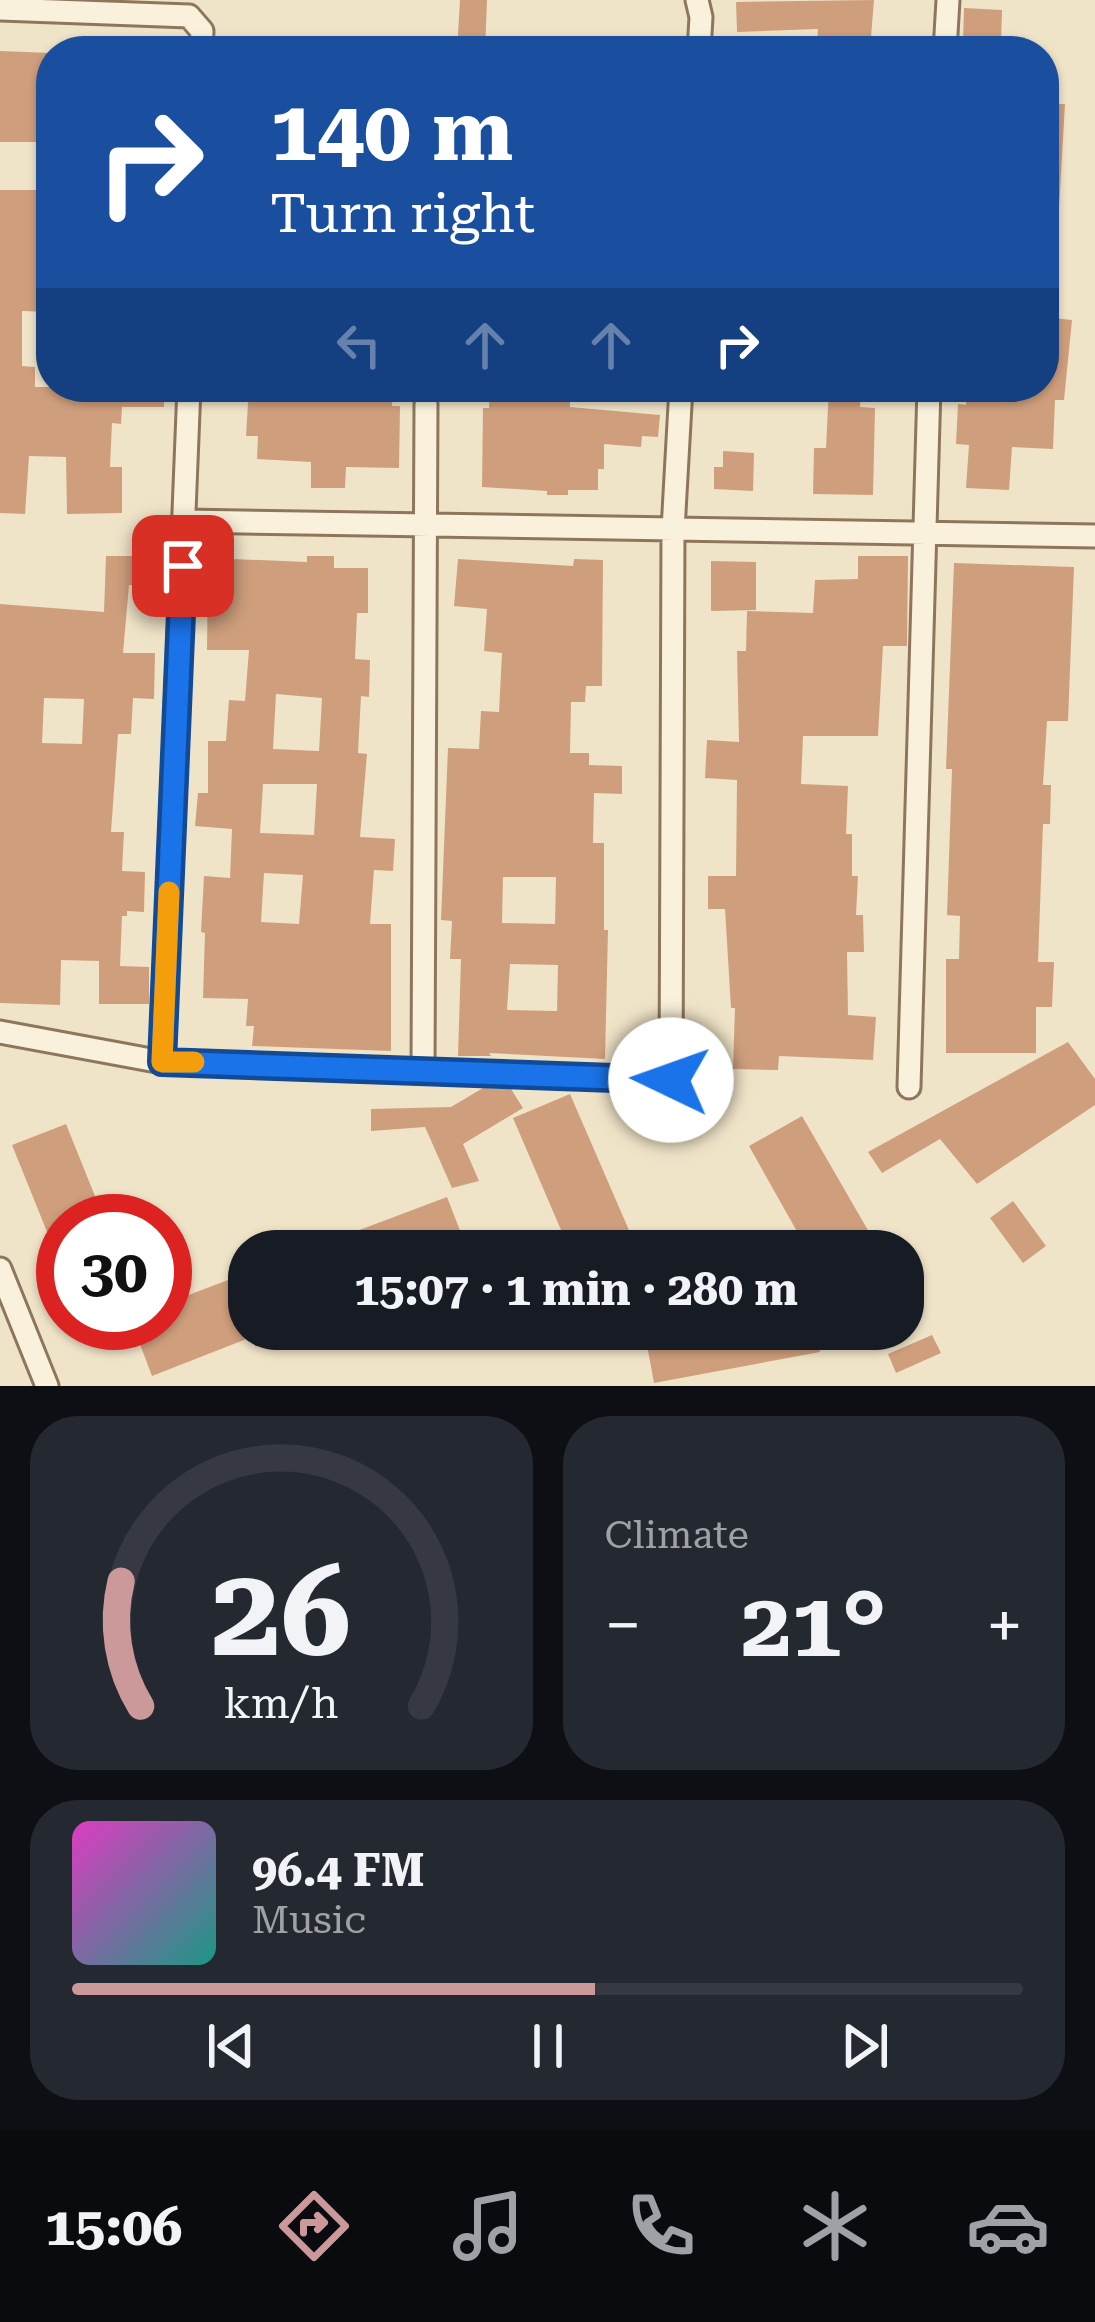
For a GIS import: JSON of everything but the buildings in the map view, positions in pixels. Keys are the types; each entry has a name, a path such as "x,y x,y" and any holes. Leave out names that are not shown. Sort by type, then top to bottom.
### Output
{"street":[{"path":"697,0 700,36"},
{"path":"946,36 948,0"},
{"path":"0,9 27,4 188,16 197,21 202,36"},
{"path":"162,1062 188,402"},
{"path":"0,1032 162,1062 671,1080 674,530 680,402"},
{"path":"908,1088 928,402"},
{"path":"424,1069 426,404"},
{"path":"184,520 1095,536"},
{"path":"0,1269 47,1386"}],"slow traffic":[{"path":"169,892 162,1062 194,1062"}],"route":[{"path":"183,566 162,1062 671,1080"}]}
